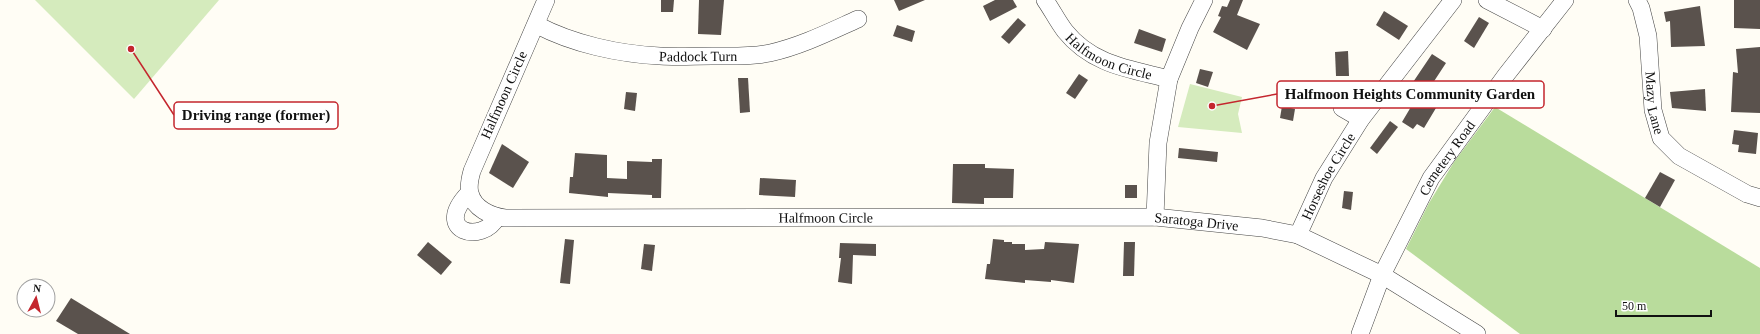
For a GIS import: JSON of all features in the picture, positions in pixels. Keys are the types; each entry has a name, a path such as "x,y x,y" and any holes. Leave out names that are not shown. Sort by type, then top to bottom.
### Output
{"street":[{"name":"Halfmoon Circle","path":"497,217 491,225 482,230 467,232 455,222 459,205 469,193 472,171 478,154 537,25 546,0"},
{"name":"Halfmoon Circle","path":"1045,0 1065,31 1093,56 1110,64 1169,79"},
{"name":"Saratoga Drive","path":"1204,0 1190,28 1169,79 1158,143 1155,217 1262,228 1298,235 1382,275 1477,334"},
{"name":"Horseshoe Circle","path":"1298,235 1324,178 1361,119 1453,0"},
{"path":"1487,0 1543,29"},
{"name":"Cemetery Road","path":"1360,334 1382,275 1431,178 1565,0"},
{"name":"Mazy Lane","path":"1637,0 1641,8 1648,36 1653,110 1660,138 1678,156 1747,194 1760,198"},
{"name":"Paddock Turn","path":"537,25 552,33 579,43 633,53 660,56 752,55 770,52 812,40 858,19"},
{"name":"Horseshoe Circle","path":"1342,108 1361,119"},
{"name":"Halfmoon Circle","path":"469,193 478,206 489,215 505,218 1155,217"}],"green space":[{"path":"35,0 219,0 134,99"},
{"path":"1190,84 1242,97 1238,114 1242,133 1178,127"},
{"path":"1495,107 1760,268 1760,334 1520,334 1406,249 1429,203 1454,162"}],"building":[{"path":"661,0 674,0 673,12 661,12"},
{"path":"699,0 724,0 721,35 698,34"},
{"path":"894,0 925,0 899,11"},
{"path":"995,0 1013,0 1017,7 990,21 983,6"},
{"path":"1230,0 1243,0 1237,15 1260,24 1247,50 1213,32 1221,17 1218,16 1222,6 1227,7"},
{"path":"1734,0 1760,0 1760,29 1734,28"},
{"path":"1700,6 1705,46 1671,47 1670,21 1666,22 1664,12"},
{"path":"1384,11 1408,26 1399,40 1376,25"},
{"path":"1479,17 1489,23 1474,48 1464,41"},
{"path":"1018,18 1026,25 1009,44 1001,37"},
{"path":"897,25 915,31 912,42 893,36"},
{"path":"1139,29 1166,39 1162,52 1134,43"},
{"path":"1760,47 1760,113 1731,112 1733,72 1738,73 1736,49"},
{"path":"1348,51 1349,76 1336,76 1335,52"},
{"path":"1432,54 1446,63 1425,95 1439,103 1424,128 1417,124 1413,129 1402,122 1415,100 1405,94"},
{"path":"1200,69 1213,72 1208,87 1196,83"},
{"path":"1079,74 1088,80 1075,99 1066,93"},
{"path":"738,78 748,78 750,112 740,113"},
{"path":"1705,89 1706,111 1672,108 1670,92"},
{"path":"626,92 637,93 635,111 624,109"},
{"path":"1282,106 1295,109 1293,121 1280,118"},
{"path":"1390,121 1398,127 1377,154 1370,148"},
{"path":"1734,130 1758,133 1756,154 1738,152 1739,145 1732,144"},
{"path":"502,144 529,162 513,188 489,173"},
{"path":"1179,148 1218,152 1217,162 1178,158"},
{"path":"575,153 607,155 607,178 627,179 627,161 652,162 652,159 662,159 661,198 652,198 652,195 608,193 608,197 569,193 570,177 573,177"},
{"path":"953,164 985,164 985,168 1014,169 1013,198 984,198 984,204 952,203"},
{"path":"1660,172 1675,180 1660,207 1645,198"},
{"path":"760,178 796,180 795,197 759,195"},
{"path":"1125,185 1137,185 1137,198 1125,198"},
{"path":"1344,191 1353,192 1351,210 1342,208"},
{"path":"565,239 574,240 570,284 560,283"},
{"path":"993,239 1004,240 1004,242 1012,242 1012,244 1025,244 1025,250 1044,249 1045,242 1079,244 1074,283 1051,280 1051,282 1025,280 1025,283 985,279 987,264 990,264"},
{"path":"428,242 452,262 441,275 417,255"},
{"path":"1124,242 1135,242 1134,276 1123,276"},
{"path":"840,243 876,244 876,256 853,255 852,284 838,282 841,258 839,258"},
{"path":"644,244 655,245 652,271 641,269"},
{"path":"71,298 130,334 78,334 56,321"}],"place":[{"name":"Driving range (former)","path":"131,49"},
{"name":"Halfmoon Heights Community Garden","path":"1212,106"}]}
